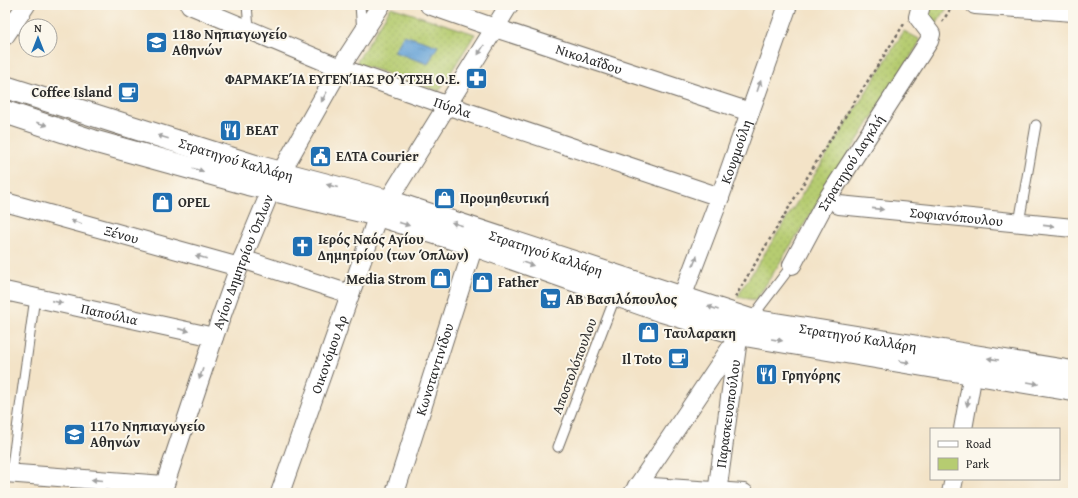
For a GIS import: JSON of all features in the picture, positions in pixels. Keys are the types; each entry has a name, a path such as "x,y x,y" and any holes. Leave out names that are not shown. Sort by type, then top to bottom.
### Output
{"main road":[{"name":"Στρατηγού Καλλάρη","path":"5,87 276,182"},
{"name":"Στρατηγού Καλλάρη","path":"5,112 93,141 276,182 383,208 682,297 726,313 744,327 1073,372"},
{"name":"Στρατηγού Καλλάρη","path":"383,208 474,245 662,311 973,373 1073,390"}],"street":[{"path":"6,34 26,5"},
{"name":"Πύρλα","path":"190,5 340,68 720,197"},
{"name":"Αγίου Δημητρίου Όπλων","path":"163,489 214,337 241,263 276,182 340,68 381,5"},
{"name":"Νικολαΐδου","path":"429,5 750,112"},
{"name":"Οικονόμου Αρ","path":"280,493 350,294 383,208 509,5"},
{"name":"Κουρμούλη","path":"682,297 720,197 788,5"},
{"path":"975,5 1073,12"},
{"name":"Στρατηγού Δαγκλή","path":"792,265 826,202 929,41 931,34 920,22 919,9"},
{"name":"Ξένου","path":"5,202 241,263 350,294"},
{"name":"Σοφιανόπουλου","path":"839,205 1073,228"},
{"name":"Κωνσταντινίδου","path":"395,493 474,245"},
{"name":"Παπούλια","path":"5,291 214,337"},
{"name":"Στρατηγού Δαγκλή","path":"635,490 744,327"},
{"name":"Παρασκευοπούλου","path":"717,492 744,327"},
{"path":"963,428 973,373"},
{"path":"8,473 163,489"},
{"path":"951,493 954,480"},
{"path":"635,490 744,493"}],"lane":[{"path":"247,5 249,29"},
{"path":"360,5 362,34"},
{"path":"1019,223 1036,125"},
{"name":"Στρατηγού Δαγκλή","path":"744,327 792,265"},
{"name":"Αποστολόπουλου","path":"558,447 617,294"},
{"path":"8,473 35,297"}],"path":[{"path":"726,313 820,156 904,25 919,9"}],"green space":[{"path":"927,5 949,5 935,26 928,18"},
{"path":"391,7 475,34 439,91 356,63"},
{"path":"904,31 919,39 920,42 756,300 737,297 822,163"}],"water":[{"path":"404,35 438,46 428,64 394,52"}],"place":[{"name":"118ο Νηπιαγωγείο Αθηνών","path":"157,42"},
{"name":"ΦΑΡΜΑΚΕΊΑ ΕΥΓΕΝΊΑΣ ΡΟΎΤΣΗ Ο.Ε.","path":"476,79"},
{"name":"Coffee Island","path":"128,92"},
{"name":"ΒΕΑΤ","path":"231,130"},
{"name":"ΕΛΤΑ Courier","path":"321,156"},
{"name":"Προμηθευτική","path":"444,198"},
{"name":"OPEL","path":"163,202"},
{"name":"Ιερός Ναός Αγίου Δημητρίου (των Όπλων)","path":"302,247"},
{"name":"Media Strom","path":"441,279"},
{"name":"Father","path":"482,282"},
{"name":"AB Βασιλόπουλος","path":"551,299"},
{"name":"Ταυλαρακη","path":"649,333"},
{"name":"Il Toto","path":"678,359"},
{"name":"Γρηγόρης","path":"767,375"},
{"name":"117ο Νηπιαγωγείο Αθηνών","path":"75,434"}]}
